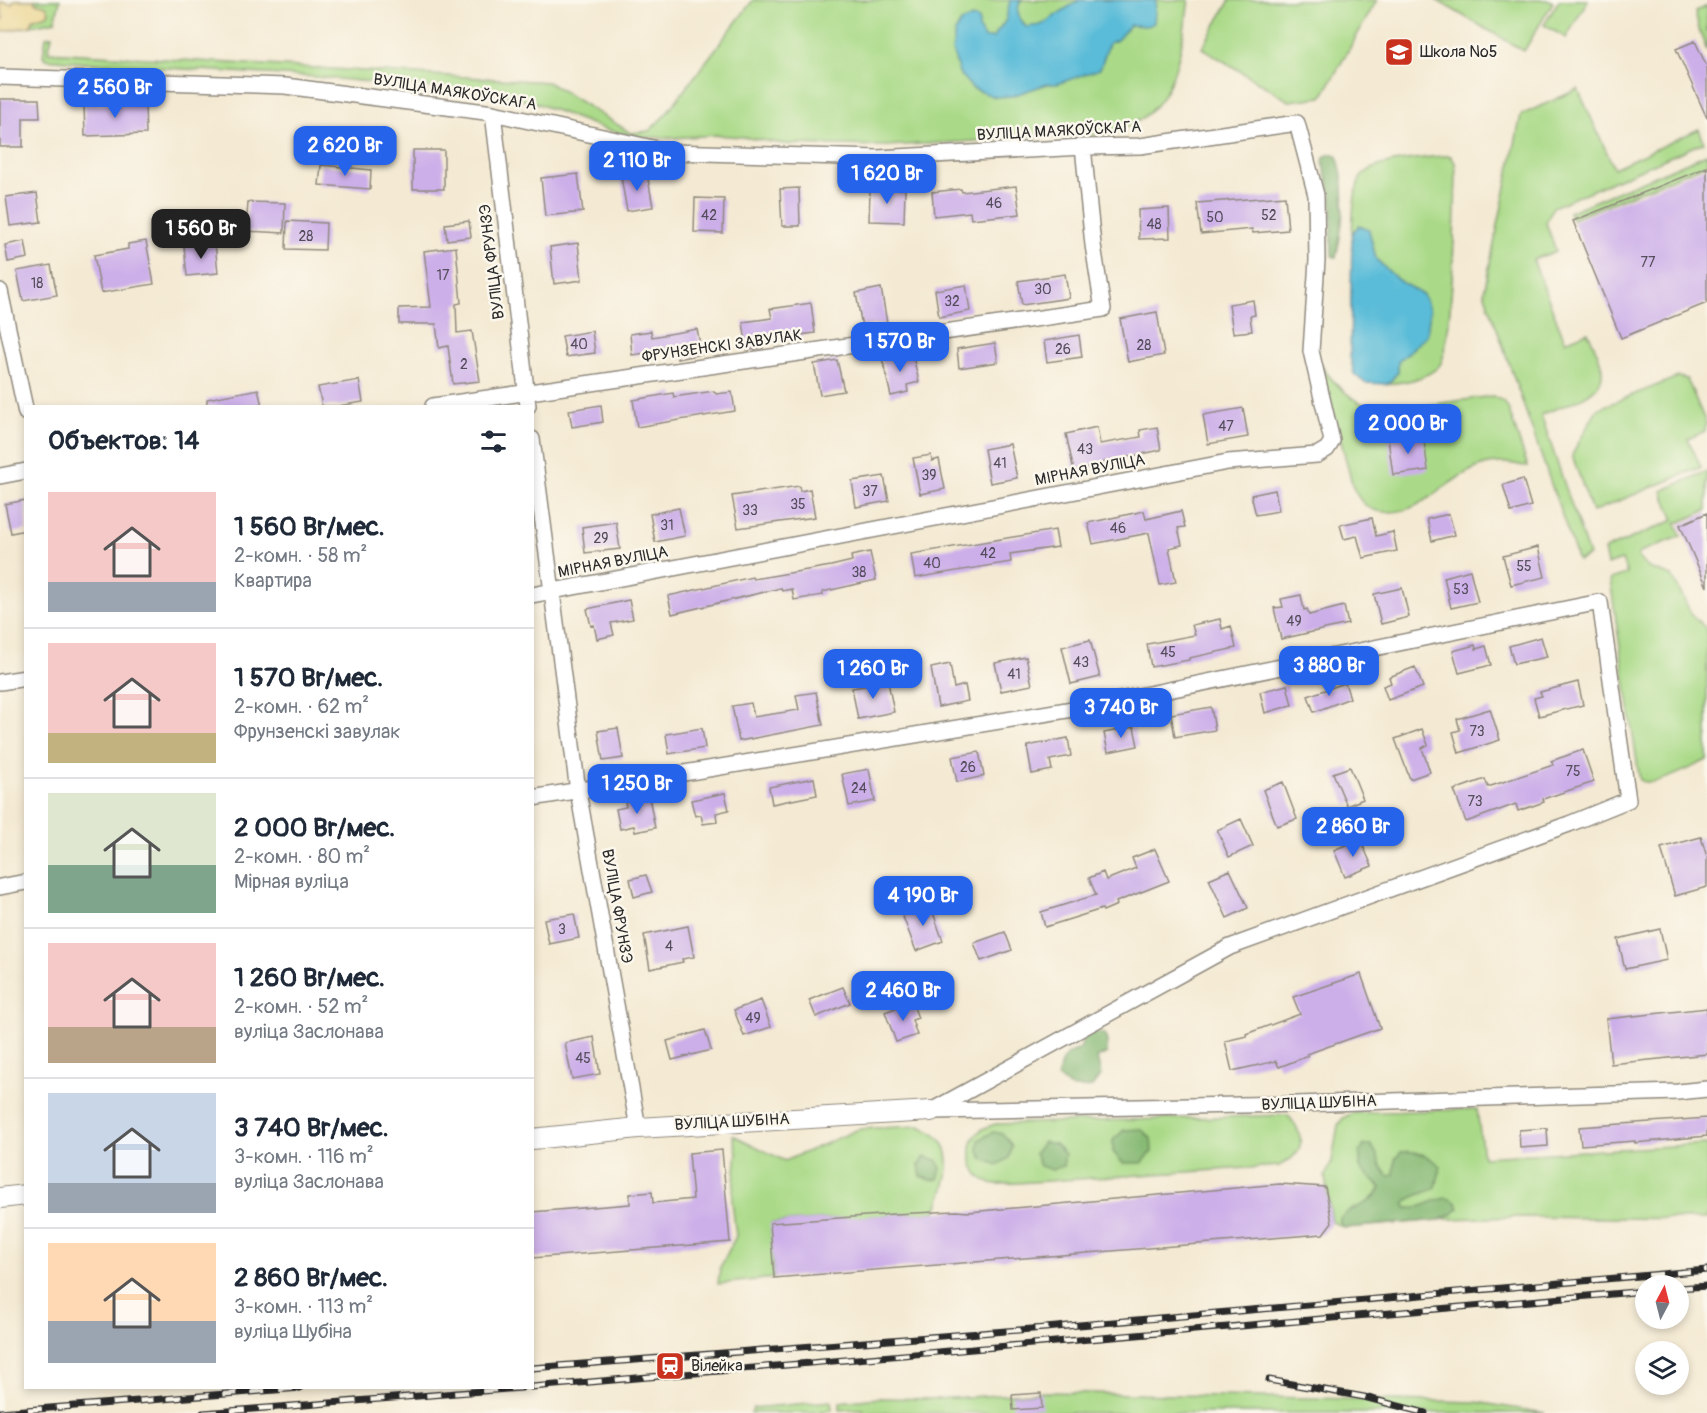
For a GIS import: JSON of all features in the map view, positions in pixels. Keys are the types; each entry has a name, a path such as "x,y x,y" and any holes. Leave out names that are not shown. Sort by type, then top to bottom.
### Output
{"street":[{"name":"ВУЛІЦА МАЯКОЎСКАГА","path":"0,77 285,86 493,113 671,152 878,158 1140,146 1297,123"},
{"name":"ВУЛІЦА ФРУНЗЭ","path":"493,113 527,399"},
{"name":"МІРНАЯ ВУЛІЦА","path":"534,595 1228,462 1302,458 1317,455 1332,441 1317,385 1311,351 1317,260 1316,195 1297,123"},
{"name":"ФРУНЗЕНСКІ ЗАВУЛАК","path":"446,405 527,399 1102,309 1083,147"},
{"path":"0,291 24,405"},
{"name":"ВУЛІЦА ФРУНЗЭ","path":"534,453 578,791 639,1128"},
{"path":"0,476 24,471"},
{"name":"ВУЛІЦА ШУБІНА","path":"578,791 1085,706 1600,602 1628,800 1569,824 1230,947 931,1111"},
{"path":"0,682 24,678"},
{"path":"534,798 578,791"},
{"path":"0,887 24,882"},
{"name":"ВУЛІЦА ШУБІНА","path":"534,1139 639,1128 931,1111 1297,1104 1678,1092 1707,1089"},
{"path":"0,1198 24,1195"}],"green space":[{"path":"35,0 60,0 55,21 31,26 33,19 40,18"},
{"path":"753,0 1189,0 1182,44 1170,84 1160,101 1146,115 1128,126 1105,134 885,146 785,144 717,135 641,137 607,130 536,103 490,93 316,77 86,63 46,59 43,56 46,37 52,36 48,52 548,82 631,133 649,131 666,114"},
{"path":"1230,0 1377,0 1322,97 1289,101 1202,48"},
{"path":"1436,0 1549,0 1553,2 1524,51"},
{"path":"1559,0 1588,0 1566,38 1544,25"},
{"path":"1707,6 1707,51 1695,11"},
{"path":"1578,89 1614,168 1699,129 1704,142 1553,207 1546,223 1556,251 1533,260 1565,341 1588,332 1602,367 1601,381 1596,388 1579,400 1541,415 1589,556 1578,561 1484,292 1521,115"},
{"path":"1330,154 1337,156 1343,193 1341,232 1336,257 1332,256 1332,202 1323,162 1324,157"},
{"path":"1707,154 1707,164 1572,219 1569,212"},
{"path":"1451,156 1455,163 1456,175 1450,307 1444,355 1439,366 1428,374 1415,380 1388,384 1398,372 1398,362 1427,335 1423,295 1398,280 1376,259 1369,230 1359,226 1352,233 1356,193 1359,181 1372,169 1395,162"},
{"path":"1321,365 1331,379 1351,397 1374,408 1405,409 1493,396 1503,401 1508,408 1528,467 1508,463 1488,464 1463,475 1411,508 1381,512 1370,508 1362,502 1353,487"},
{"path":"1678,377 1687,379 1706,423 1705,431 1688,439 1701,467 1592,512 1572,455 1597,409"},
{"path":"1707,471 1707,510 1676,524 1681,536 1640,552 1638,556 1644,565 1672,576 1692,615 1707,629 1707,760 1663,779 1646,782 1640,780 1638,769 1610,579 1627,574 1622,560 1607,565 1604,550 1674,520 1662,491"},
{"path":"1091,1032 1105,1034 1107,1042 1107,1053 1097,1058 1101,1075 1092,1087 1070,1086 1058,1077 1062,1062 1069,1053 1080,1049 1083,1039"},
{"path":"1477,1109 1483,1157 1707,1144 1707,1219 1518,1217 1448,1219 1345,1228 1332,1222 1325,1176 1332,1161 1338,1125 1343,1118 1352,1113"},
{"path":"1288,1115 1298,1130 1300,1144 1294,1156 1279,1166 997,1184 989,1183 981,1178 971,1158 972,1144 979,1132 996,1124"},
{"path":"920,1126 939,1138 948,1159 947,1178 936,1212 771,1223 774,1278 718,1284 720,1268 736,1236 732,1201 737,1152 733,1135 785,1161 859,1129"},
{"path":"1141,1129 1151,1138 1152,1152 1142,1163 1123,1163 1113,1152 1113,1140 1124,1130"},
{"path":"993,1132 1003,1134 1012,1146 1009,1158 998,1165 984,1160 978,1150 979,1140"},
{"path":"1043,1142 1055,1144 1065,1154 1063,1166 1052,1170 1040,1166 1035,1153"},
{"path":"1364,1145 1371,1145 1388,1176 1394,1175 1395,1159 1401,1152 1422,1154 1441,1166 1436,1187 1409,1200 1405,1203 1406,1208 1449,1198 1455,1201 1459,1208 1439,1220 1345,1228 1340,1225 1340,1218 1345,1213 1372,1199 1381,1188 1360,1168 1360,1152"},
{"path":"925,1157 937,1160 941,1169 938,1179 930,1180 921,1176 919,1165"},
{"path":"1047,1392 1476,1402 1545,1413 864,1413 863,1409 840,1410 840,1402 879,1398 936,1399"},
{"path":"831,1401 832,1410 806,1413 751,1413 753,1408"}],"sand":[{"path":"14,0 35,0 35,3 46,6 49,12 47,15 33,19 31,26 0,32 3,18 0,2 12,4"}],"water":[{"path":"1010,0 1021,0 1018,8 1019,14 1026,27 1041,25 1079,0 1156,0 1154,23 1147,26 1130,25 1117,40 1109,43 1100,69 1012,96 995,97 972,88 959,73 952,50 955,32 961,22 973,17 979,19 979,29 984,38 993,38 1006,20"},
{"path":"1359,226 1369,230 1376,259 1398,280 1423,295 1430,311 1427,335 1398,362 1398,372 1388,384 1365,383 1354,374 1350,357 1352,233"}],"building":[{"path":"1695,41 1707,67 1707,118 1676,49"},
{"path":"0,99 39,99 40,118 23,118 23,147 0,147"},
{"path":"145,103 146,134 85,136 84,105"},
{"path":"413,150 444,150 444,189 413,189"},
{"path":"321,165 371,170 370,189 319,185"},
{"path":"1707,167 1707,303 1621,338 1573,221"},
{"path":"647,173 653,207 627,211 621,177"},
{"path":"578,174 583,212 545,216 541,178"},
{"path":"1016,186 1020,214 971,219 970,212 934,216 932,192 961,189 962,192"},
{"path":"799,188 800,226 782,226 780,189"},
{"path":"870,188 905,189 904,222 869,221"},
{"path":"37,193 41,222 10,226 6,197"},
{"path":"1285,196 1288,230 1253,233 1252,229 1201,234 1197,203"},
{"path":"695,198 724,199 723,233 694,232"},
{"path":"248,202 285,203 284,233 246,231"},
{"path":"1169,208 1170,238 1139,239 1138,210"},
{"path":"287,221 326,223 325,250 286,249"},
{"path":"469,221 471,237 447,240 445,224"},
{"path":"25,241 28,258 8,262 5,245"},
{"path":"146,241 154,284 101,293 94,255 128,249 128,244"},
{"path":"215,243 218,273 187,276 184,246"},
{"path":"578,243 582,280 554,284 550,247"},
{"path":"456,247 461,303 456,304 457,333 472,331 480,381 453,384 448,346 439,348 436,324 399,324 399,308 431,307 424,251"},
{"path":"51,265 57,295 23,301 17,271"},
{"path":"1065,274 1069,298 1022,305 1018,281"},
{"path":"966,285 970,311 939,317 935,290"},
{"path":"881,288 887,323 862,327 856,293"},
{"path":"1253,300 1255,315 1250,316 1252,331 1233,333 1229,304"},
{"path":"811,303 815,333 762,340 763,348 747,350 743,322 772,318 770,309"},
{"path":"1157,312 1164,355 1128,362 1120,319"},
{"path":"697,329 702,354 677,359 676,349 632,355 630,334 651,331 652,337"},
{"path":"592,331 595,353 566,357 562,336"},
{"path":"1079,335 1082,357 1047,362 1044,341"},
{"path":"995,343 998,362 959,368 957,349"},
{"path":"912,352 919,382 907,385 908,392 891,396 882,358"},
{"path":"837,360 844,391 820,395 814,364"},
{"path":"359,380 363,402 322,405 318,387"},
{"path":"258,389 262,405 207,405 207,399"},
{"path":"714,391 716,394 732,392 735,411 637,427 633,400 673,393 674,397"},
{"path":"601,405 603,422 572,427 569,410"},
{"path":"1243,408 1248,437 1208,444 1203,415"},
{"path":"1097,427 1100,444 1141,437 1140,430 1157,427 1161,450 1074,471 1066,434"},
{"path":"1423,434 1428,470 1393,475 1388,439"},
{"path":"1010,444 1017,478 990,483 984,449"},
{"path":"931,455 932,461 939,459 945,489 920,494 913,458"},
{"path":"884,476 889,501 856,507 852,481"},
{"path":"1523,479 1531,506 1511,512 1503,485"},
{"path":"799,486 800,491 810,489 815,517 738,528 732,496"},
{"path":"1275,490 1279,511 1256,515 1251,495"},
{"path":"24,500 24,530 11,533 5,504"},
{"path":"679,508 685,536 655,542 650,514"},
{"path":"1144,511 1146,519 1181,511 1185,527 1178,528 1182,545 1169,548 1176,582 1160,585 1149,533 1093,544 1088,523"},
{"path":"1707,513 1707,587 1680,525"},
{"path":"1449,514 1455,535 1432,541 1427,519"},
{"path":"1372,518 1376,536 1393,532 1397,551 1363,558 1357,536 1344,539 1340,525"},
{"path":"616,522 620,549 585,553 582,527"},
{"path":"1055,530 1058,547 1010,554 1011,562 915,578 911,554"},
{"path":"1538,547 1545,577 1511,585 1503,556"},
{"path":"870,552 876,580 822,592 823,595 794,600 792,589 782,591 781,588 672,614 668,596 752,577 753,579 831,566 852,561 851,556"},
{"path":"1470,570 1478,602 1451,608 1444,577"},
{"path":"1402,588 1409,617 1381,624 1374,594"},
{"path":"1301,595 1304,610 1307,609 1309,615 1344,606 1348,624 1281,639 1274,608 1283,607 1281,599"},
{"path":"629,600 633,619 611,623 614,635 597,639 587,609"},
{"path":"1220,619 1222,629 1231,626 1236,648 1151,667 1147,644 1195,635 1192,625"},
{"path":"1541,637 1547,657 1514,664 1509,646"},
{"path":"1090,640 1100,677 1071,684 1062,647"},
{"path":"1475,645 1476,649 1486,646 1491,665 1459,673 1453,651"},
{"path":"1026,657 1032,685 1001,691 995,663"},
{"path":"950,664 954,688 965,685 968,701 938,707 931,668"},
{"path":"1415,667 1423,687 1388,700 1383,686 1391,683 1389,677"},
{"path":"888,682 894,712 858,719 852,688"},
{"path":"1578,682 1583,705 1539,716 1534,698 1542,696 1540,692"},
{"path":"1345,683 1350,698 1314,712 1308,696"},
{"path":"1287,685 1292,705 1265,713 1260,692"},
{"path":"816,692 823,725 739,741 732,706 751,703 754,717 799,710 796,695"},
{"path":"1211,707 1215,730 1175,737 1171,714"},
{"path":"1490,709 1500,740 1459,753 1453,732 1460,730 1457,719"},
{"path":"1134,727 1138,746 1108,752 1104,733"},
{"path":"618,728 623,758 603,761 598,731"},
{"path":"702,728 705,748 669,754 666,734"},
{"path":"1422,729 1428,745 1422,748 1430,772 1410,779 1395,739"},
{"path":"1068,738 1071,756 1050,760 1052,770 1032,774 1027,746"},
{"path":"1583,750 1594,782 1543,799 1544,802 1518,811 1516,804 1466,822 1454,790 1485,779 1488,787 1553,765 1551,761"},
{"path":"979,752 984,776 957,782 952,757"},
{"path":"1350,767 1363,799 1347,806 1333,773"},
{"path":"869,769 875,801 849,806 842,774"},
{"path":"814,778 817,795 772,804 769,787"},
{"path":"1283,782 1297,819 1277,826 1263,790"},
{"path":"725,793 729,810 716,813 717,822 703,824 701,815 695,816 691,800"},
{"path":"649,797 655,828 635,832 634,826 620,829 616,809 626,807 625,802"},
{"path":"1241,819 1253,846 1229,857 1217,830"},
{"path":"1701,837 1707,857 1707,887 1675,896 1661,848"},
{"path":"1360,839 1372,866 1345,877 1334,850"},
{"path":"1155,849 1169,881 1116,902 1117,905 1103,911 1102,909 1045,927 1041,912 1096,895 1089,878 1103,872 1106,880 1136,868 1132,858"},
{"path":"1230,870 1248,908 1227,918 1209,879"},
{"path":"646,875 652,892 634,897 630,879"},
{"path":"930,904 943,941 916,951 902,914"},
{"path":"574,914 579,938 549,944 544,919"},
{"path":"688,926 694,957 682,959 683,962 650,969 644,935"},
{"path":"1660,929 1667,960 1625,969 1618,939"},
{"path":"1005,932 1012,950 981,961 974,943"},
{"path":"1361,974 1380,1028 1307,1054 1308,1056 1279,1067 1276,1061 1232,1071 1225,1041 1247,1036 1246,1034 1300,1014 1293,997"},
{"path":"843,987 850,1003 816,1017 809,1000"},
{"path":"761,1000 771,1027 744,1036 734,1010"},
{"path":"912,1002 918,1018 912,1020 917,1035 896,1042 885,1012"},
{"path":"1707,1008 1707,1054 1611,1064 1606,1019"},
{"path":"705,1030 711,1050 672,1060 667,1041"},
{"path":"594,1037 600,1074 572,1079 565,1043"},
{"path":"1707,1118 1707,1136 1635,1143 1635,1141 1581,1145 1579,1127"},
{"path":"1547,1128 1548,1146 1520,1148 1519,1130"},
{"path":"722,1150 730,1242 534,1258 534,1212 630,1204 630,1194 652,1192 653,1203 693,1199 689,1153"},
{"path":"1280,1184 1325,1187 1332,1222 1323,1234 774,1278 770,1223 894,1214 969,1212"},
{"path":"1041,1393 1042,1408 1013,1410 1012,1395"}],"railway":[{"path":"534,1368 1045,1328 1707,1270"},
{"path":"1689,1287 1707,1286"},
{"path":"534,1387 1635,1292"},
{"path":"1269,1380 1364,1397 1425,1413"},
{"path":"0,1412 288,1389"},
{"path":"203,1413 508,1389"}],"place":[{"name":"Школа №5","path":"1399,52"},
{"name":"Вілейка","path":"670,1366"}]}
